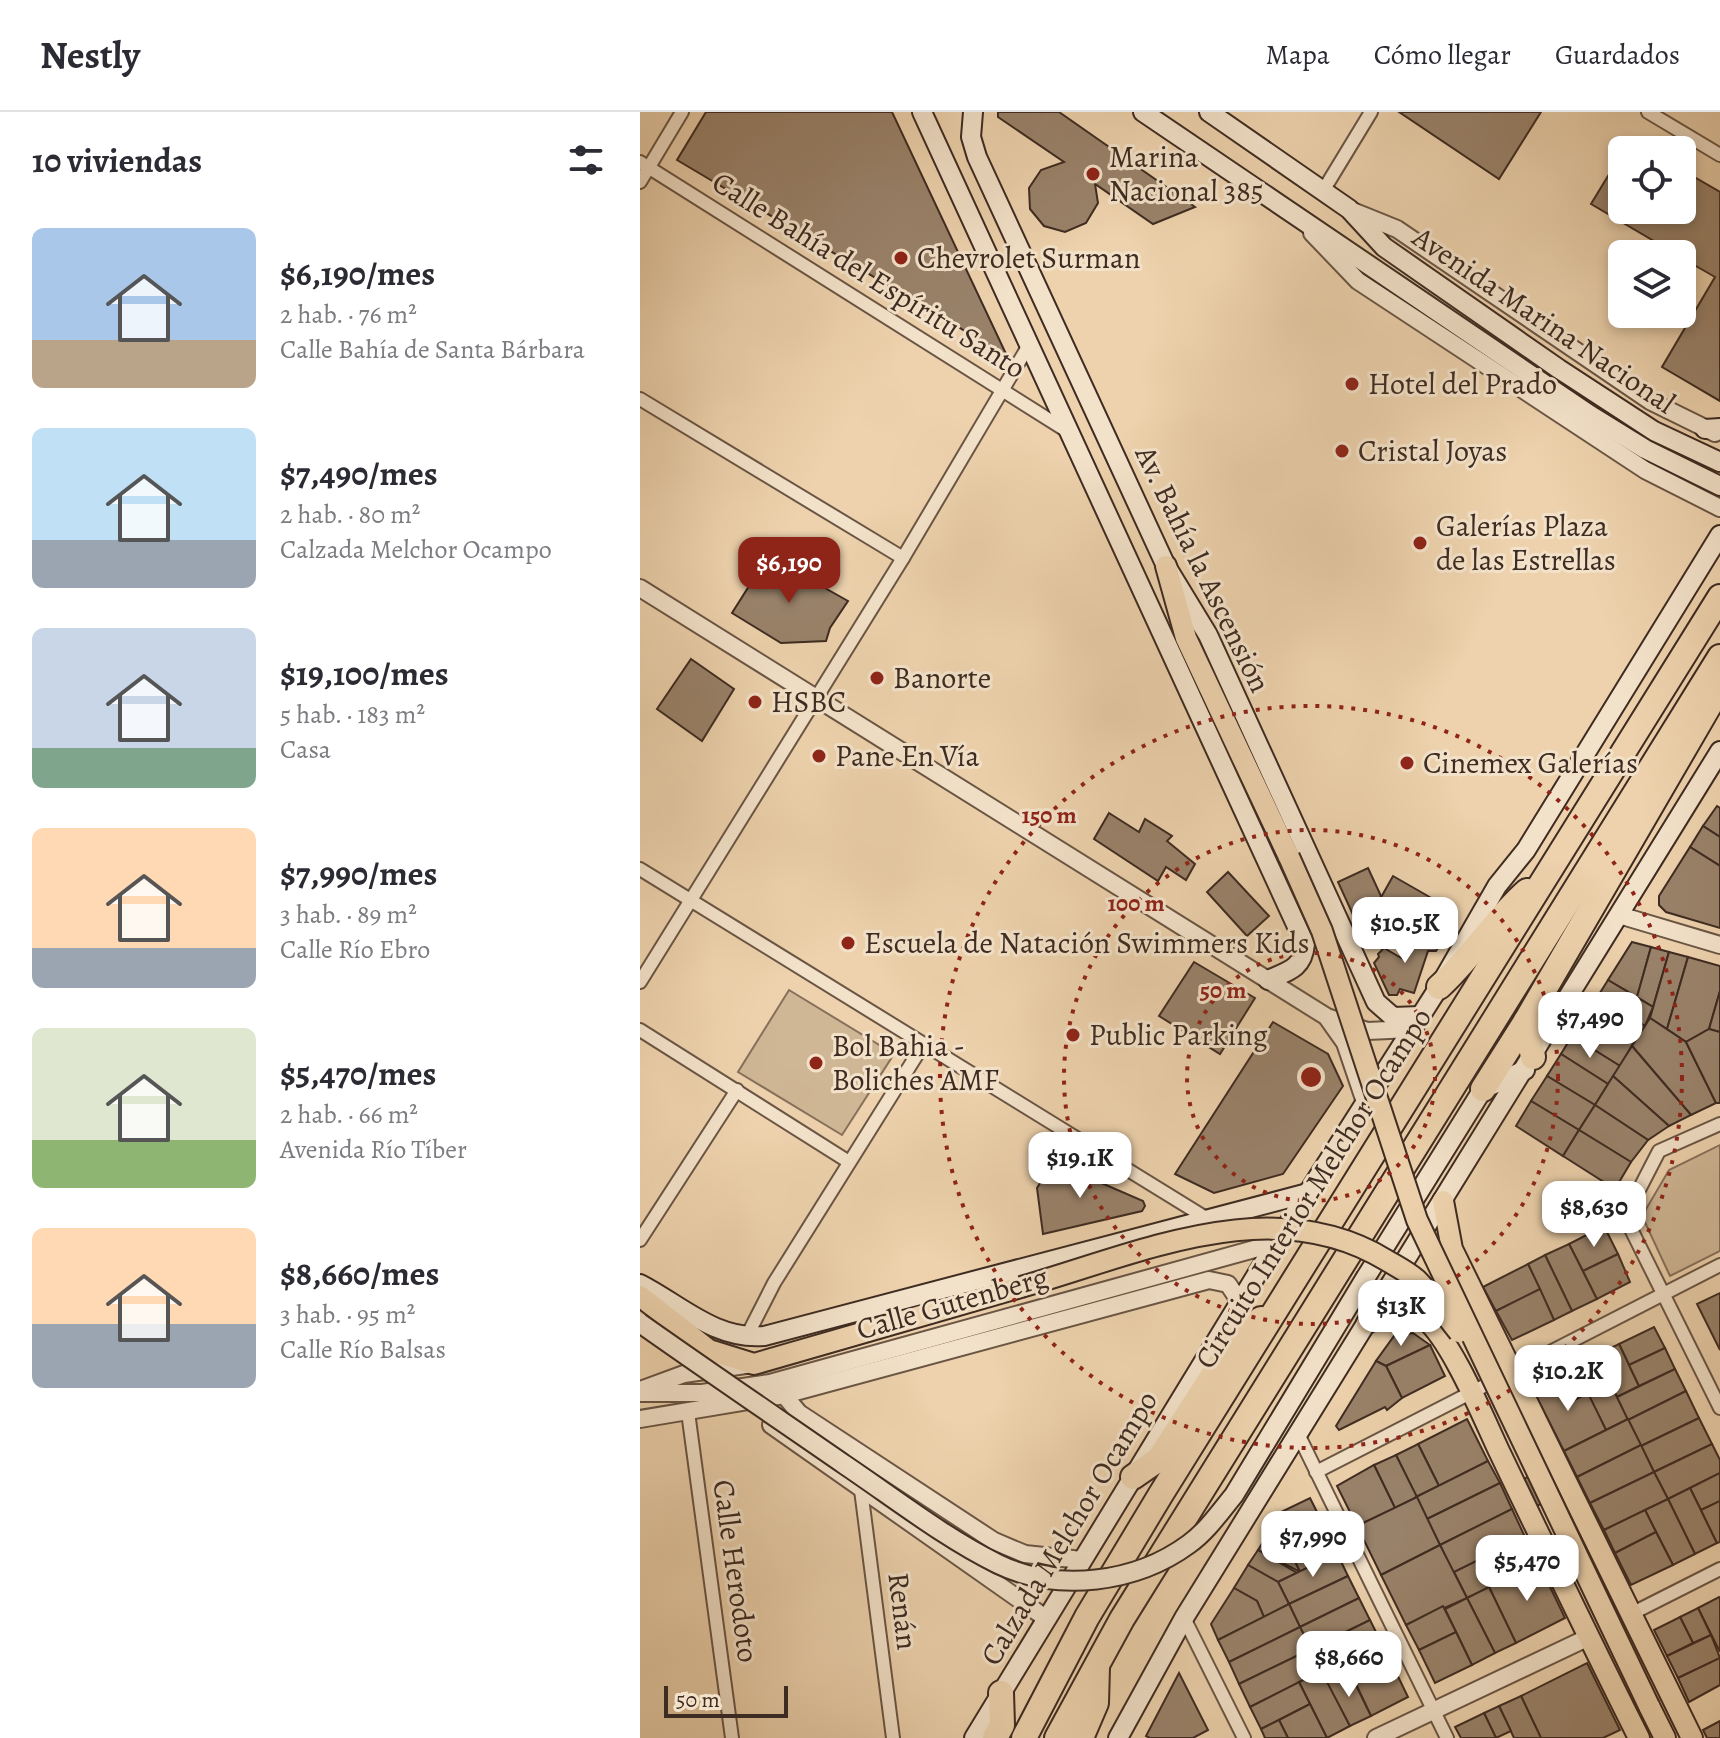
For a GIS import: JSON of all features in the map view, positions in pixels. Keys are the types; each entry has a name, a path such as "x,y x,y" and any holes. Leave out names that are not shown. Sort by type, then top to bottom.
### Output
{"highway":[{"path":"1678,723 1714,607"},
{"name":"Circuito Interior Melchor Ocampo","path":"1024,1738 1087,1617 1276,1307 1714,607"},
{"name":"Circuito Interior Melchor Ocampo","path":"1057,1738 1097,1660 1720,657"},
{"path":"1483,1089 1526,1021 1720,687"},
{"path":"1439,987 1467,962 1502,914 1547,874"},
{"path":"1526,1021 1529,1064"},
{"path":"1133,1477 1159,1459 1237,1338 1276,1307"},
{"path":"1081,1738 1096,1703 1097,1660"},
{"path":"995,1738 1002,1725 1001,1693"}],"main road":[{"name":"Av. Bahía la Ascensión","path":"922,112 1305,944 1304,958 1298,966 1268,980"},
{"name":"Av. Bahía la Ascensión","path":"973,112 971,137 977,157 1166,566 1208,635 1376,1002 1393,1017 1416,1023"},
{"name":"Avenida Marina Nacional","path":"1143,112 1302,222 1370,262 1645,449 1720,486"},
{"name":"Avenida Marina Nacional","path":"1209,112 1349,209 1384,247 1559,369 1654,431 1720,462"},
{"path":"948,168 977,157"},
{"name":"Calzada Melchor Ocampo","path":"974,1738 1276,1243 1439,987 1497,886 1526,850 1720,535"},
{"path":"1166,566 1186,638 1322,931 1417,1220 1665,1738"},
{"path":"1118,1738 1184,1618 1720,751"},
{"path":"640,1323 866,1479 1000,1565 1054,1580 1103,1580 1151,1567 1190,1544 1234,1495 1483,1089 1529,1064"},
{"path":"640,1284 717,1330 746,1338 764,1336 1308,1193"},
{"path":"1443,1201 1450,1243 1692,1738"},
{"path":"640,1296 709,1350 754,1364 1210,1233 1293,1226 1335,1236 1370,1251 1416,1279 1480,1357"},
{"path":"1367,1323 1396,1310 1422,1317 1440,1337 1474,1399 1639,1738"},
{"path":"1474,1399 1495,1391 1514,1378"}],"street":[{"path":"640,182 644,165 682,112"},
{"path":"1323,191 1371,112"},
{"path":"1648,112 1720,155"},
{"name":"Calle Bahía del Espíritu Santo","path":"644,165 1070,432"},
{"name":"Avenida Marina Nacional","path":"1349,209 1397,229 1626,386 1715,431"},
{"name":"Avenida Marina Nacional","path":"1302,222 1358,281 1645,470 1720,508"},
{"path":"640,982 903,558 1029,345"},
{"path":"640,399 903,558"},
{"path":"640,588 816,695 1327,1017 1367,1031 1416,1023"},
{"path":"640,869 1206,1218"},
{"path":"1619,915 1720,945"},
{"path":"1327,1017 1345,1043 1365,1102"},
{"path":"640,1030 849,1162"},
{"path":"746,1338 774,1283 923,1045"},
{"path":"640,1240 737,1090"},
{"path":"1720,1124 1659,1151 1625,1217 1720,1408"},
{"name":"Calle Gutenberg","path":"640,1392 702,1393 770,1383 1276,1243"},
{"path":"1097,1246 1116,1305"},
{"path":"1514,1378 1663,1293 1720,1265"},
{"name":"Calle Gutenberg","path":"640,1419 784,1395 1214,1279 1228,1284 1240,1302"},
{"path":"640,1392 684,1374 754,1364"},
{"path":"784,1395 799,1413 994,1541 1025,1554 1082,1560"},
{"path":"1316,1472 1474,1399"},
{"path":"741,1403 1047,1619"},
{"name":"Calle Herodoto","path":"688,1412 732,1738"},
{"path":"1298,1434 1447,1738"},
{"name":"Renán","path":"861,1490 893,1738"},
{"path":"1631,1614 1720,1569"},
{"path":"1184,1618 1244,1738"},
{"path":"1376,1738 1589,1637"}],"shaded area":[{"name":"Bol Bahia - Boliches AMF","path":"789,990 894,1054 842,1135 738,1072"},
{"path":"1720,1145 1720,1251 1670,1276 1642,1216 1669,1170"}],"building":[{"name":"Chevrolet Surman","path":"706,112 892,112 1007,356 677,160"},
{"name":"Marina Nacional 385","path":"998,112 1059,112 1195,207 1153,224 1095,184 1098,203 1086,223 1065,232 1044,226 1030,209 1029,188 1041,170 1064,162 998,117"},
{"path":"1399,112 1541,112 1499,179"},
{"path":"1608,176 1608,214 1591,204"},
{"path":"1696,178 1720,192 1720,401 1662,367 1685,328 1696,328 1696,309 1715,277 1696,266 1696,240 1652,240 1625,224 1696,224"},
{"path":"768,556 848,601 830,628 826,641 781,643 732,613"},
{"path":"691,659 734,689 702,741 657,709"},
{"path":"1717,806 1720,808 1720,837 1703,826"},
{"path":"1109,813 1139,832 1145,819 1172,836 1167,841 1195,864 1186,880 1166,867 1158,881 1094,839"},
{"path":"1703,826 1720,837 1720,866 1690,847"},
{"path":"1690,847 1720,866 1720,928 1666,912 1659,905 1659,896"},
{"path":"1368,868 1381,896 1376,908 1354,917 1338,882"},
{"path":"1228,872 1269,916 1247,936 1207,892"},
{"path":"1393,876 1454,911 1440,936 1379,901"},
{"path":"1419,931 1441,943 1436,951 1428,951 1414,993 1400,989 1397,995 1389,995 1374,963 1378,954 1384,948 1403,959"},
{"path":"1632,942 1651,947 1637,997 1608,980"},
{"path":"1651,947 1669,952 1653,1007 1637,997"},
{"path":"1669,952 1688,957 1667,1029 1650,1018"},
{"path":"1688,957 1720,966 1720,991 1709,1029 1686,1042 1667,1029"},
{"path":"1194,962 1255,998 1220,1054 1159,1016"},
{"path":"1608,980 1653,1007 1645,1026 1598,996"},
{"path":"1720,991 1720,1032 1709,1029"},
{"path":"1598,996 1645,1026 1634,1042 1587,1012"},
{"path":"1587,1012 1634,1042 1620,1066 1572,1036"},
{"path":"1650,1018 1686,1042 1716,1103 1691,1115 1632,1046"},
{"path":"1273,1022 1328,1054 1343,1086 1283,1174 1214,1193 1175,1174"},
{"path":"1709,1029 1720,1032 1720,1103 1716,1103 1686,1042"},
{"path":"1572,1036 1620,1066 1608,1084 1561,1054"},
{"path":"1632,1046 1691,1115 1669,1126 1613,1076"},
{"path":"1561,1054 1608,1084 1595,1105 1547,1076"},
{"path":"1547,1076 1595,1105 1579,1130 1531,1101"},
{"path":"1613,1076 1669,1126 1648,1140 1595,1105"},
{"path":"1531,1101 1579,1130 1563,1156 1516,1126"},
{"path":"1595,1105 1648,1140 1631,1162 1579,1130"},
{"path":"1579,1130 1631,1162 1615,1189 1563,1156"},
{"path":"1053,1162 1143,1201 1145,1206 1142,1211 1043,1234 1037,1188"},
{"path":"1604,1226 1618,1254 1583,1271 1569,1244"},
{"path":"1569,1244 1597,1299 1572,1311 1545,1255"},
{"path":"1618,1254 1630,1282 1597,1299 1583,1271"},
{"path":"1545,1255 1572,1311 1554,1320 1528,1264"},
{"path":"1528,1264 1540,1289 1496,1311 1483,1287"},
{"path":"1540,1289 1554,1320 1512,1340 1496,1311"},
{"path":"1720,1293 1720,1350 1697,1304"},
{"path":"1654,1327 1665,1348 1629,1365 1619,1344"},
{"path":"1413,1333 1430,1345 1386,1366 1376,1361 1394,1336"},
{"path":"1619,1344 1639,1386 1617,1397 1596,1355"},
{"path":"1430,1345 1445,1376 1402,1398 1386,1366"},
{"path":"1665,1348 1675,1369 1639,1386 1629,1365"},
{"path":"1596,1355 1628,1419 1606,1430 1574,1366"},
{"path":"1376,1361 1386,1366 1402,1398 1387,1410 1385,1407 1339,1430 1336,1426"},
{"path":"1574,1366 1588,1393 1571,1402 1557,1374"},
{"path":"1675,1369 1686,1391 1628,1420 1617,1397"},
{"path":"1557,1374 1571,1402 1588,1393 1606,1430 1564,1451 1531,1386"},
{"path":"1686,1391 1699,1418 1641,1446 1628,1420"},
{"path":"1699,1418 1712,1444 1654,1472 1641,1446"},
{"path":"1467,1419 1488,1461 1439,1486 1418,1444"},
{"path":"1628,1419 1641,1445 1577,1477 1564,1451"},
{"path":"1418,1444 1439,1486 1416,1497 1396,1455"},
{"path":"1712,1444 1720,1460 1720,1473 1668,1499 1654,1472"},
{"path":"1641,1445 1654,1472 1590,1503 1577,1477"},
{"path":"1396,1455 1417,1497 1395,1508 1374,1465"},
{"path":"1544,1459 1561,1494 1535,1507 1522,1480 1531,1475 1528,1467"},
{"path":"1488,1461 1500,1483 1427,1519 1416,1497"},
{"path":"1374,1465 1395,1508 1357,1526 1337,1486"},
{"path":"1654,1472 1668,1499 1604,1530 1590,1503"},
{"path":"1720,1473 1720,1501 1701,1510 1690,1488"},
{"path":"1500,1483 1512,1509 1440,1545 1427,1519"},
{"path":"1690,1488 1717,1543 1695,1554 1668,1499"},
{"path":"1417,1497 1440,1545 1381,1575 1357,1526"},
{"path":"1310,1498 1325,1528 1288,1547 1268,1534 1281,1512"},
{"path":"1668,1499 1695,1554 1673,1565 1645,1510"},
{"path":"1720,1501 1720,1542 1717,1543 1701,1510"},
{"path":"1512,1509 1525,1537 1453,1573 1440,1545"},
{"path":"1645,1510 1656,1532 1615,1553 1604,1530"},
{"path":"1325,1528 1337,1553 1300,1572 1288,1547"},
{"path":"1656,1532 1673,1565 1631,1585 1615,1553"},
{"path":"1268,1534 1288,1547 1300,1572 1258,1550"},
{"path":"1525,1537 1539,1564 1467,1598 1454,1572"},
{"path":"1440,1545 1467,1598 1406,1625 1381,1575"},
{"path":"1258,1550 1297,1573 1278,1582 1248,1565"},
{"path":"1337,1553 1348,1576 1289,1604 1278,1582"},
{"path":"1539,1564 1565,1618 1516,1643 1489,1587"},
{"path":"1248,1565 1278,1582 1289,1604 1264,1617 1257,1601 1234,1588"},
{"path":"1348,1576 1359,1598 1300,1627 1289,1604"},
{"path":"1489,1587 1516,1643 1495,1653 1467,1598"},
{"path":"1234,1588 1257,1601 1264,1617 1218,1640 1211,1624"},
{"path":"1359,1598 1370,1620 1311,1649 1300,1627"},
{"path":"1467,1598 1495,1653 1472,1665 1445,1609"},
{"path":"1720,1599 1720,1652 1698,1608"},
{"path":"1289,1604 1300,1627 1229,1662 1218,1640"},
{"path":"1443,1606 1456,1632 1419,1650 1406,1625"},
{"path":"1698,1608 1711,1635 1693,1643 1680,1617"},
{"path":"1680,1617 1693,1643 1667,1656 1654,1630"},
{"path":"1370,1620 1381,1642 1344,1660 1349,1671 1327,1682 1311,1649"},
{"path":"1300,1627 1311,1649 1239,1684 1229,1662"},
{"path":"1456,1632 1472,1665 1435,1683 1419,1650"},
{"path":"1711,1635 1720,1658 1678,1678 1667,1656"},
{"path":"1381,1642 1392,1664 1355,1682 1344,1660"},
{"path":"1311,1649 1322,1671 1250,1707 1239,1684"},
{"path":"1720,1658 1720,1685 1689,1702 1678,1678"},
{"path":"1587,1663 1620,1730 1603,1738 1541,1738 1521,1696"},
{"path":"1392,1664 1408,1697 1371,1716 1355,1682"},
{"path":"1322,1671 1350,1726 1327,1738 1299,1682"},
{"path":"1349,1671 1371,1716 1350,1726 1327,1682"},
{"path":"1179,1673 1208,1730 1193,1738 1150,1738 1146,1736"},
{"path":"1299,1682 1310,1704 1261,1729 1250,1707"},
{"path":"1521,1696 1541,1738 1514,1738 1499,1706"},
{"path":"1310,1704 1327,1738 1288,1738 1279,1720"},
{"path":"1499,1706 1511,1731 1496,1738 1484,1713"},
{"path":"1484,1713 1496,1738 1461,1738 1455,1727"},
{"path":"1279,1720 1288,1738 1265,1738 1261,1729"},
{"path":"1720,1721 1720,1738 1707,1738 1703,1730"}],"place":[{"name":"Marina Nacional 385","path":"1093,174"},
{"name":"Chevrolet Surman","path":"901,258"},
{"name":"Hotel del Prado","path":"1352,384"},
{"name":"Cristal Joyas","path":"1342,451"},
{"name":"Galerías Plaza de las Estrellas","path":"1420,543"},
{"name":"Banorte","path":"877,678"},
{"name":"HSBC","path":"755,702"},
{"name":"Pane En Vía","path":"819,756"},
{"name":"Cinemex Galerías","path":"1407,763"},
{"name":"Escuela de Natación Swimmers Kids","path":"848,943"},
{"name":"Public Parking","path":"1073,1035"},
{"name":"Bol Bahia - Boliches AMF","path":"816,1063"}]}
